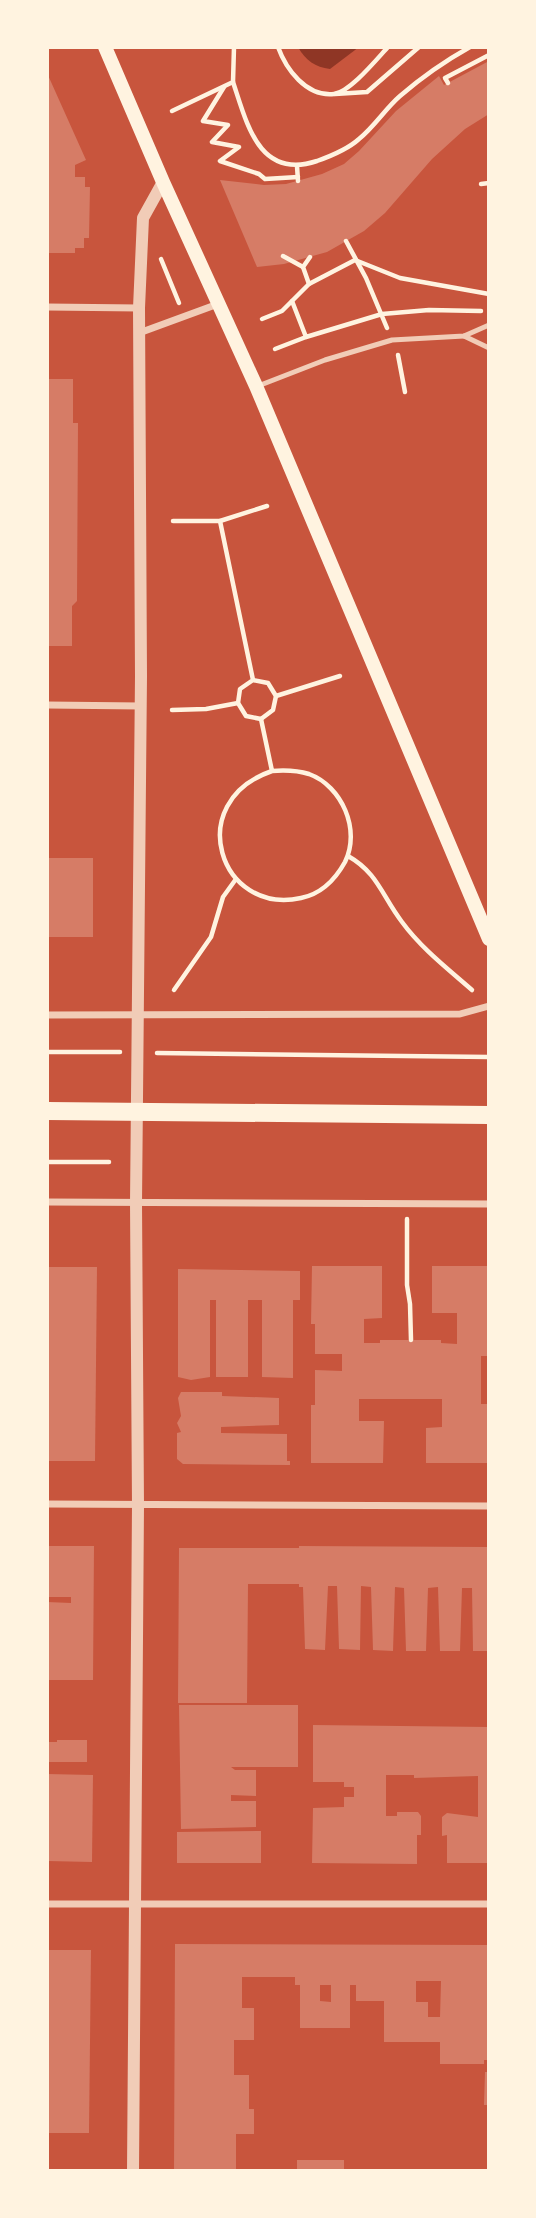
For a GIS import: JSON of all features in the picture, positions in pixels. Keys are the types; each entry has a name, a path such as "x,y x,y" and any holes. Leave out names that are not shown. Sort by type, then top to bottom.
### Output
{"main road":[{"path":"105,47 256,386 489,939"},
{"path":"47,1111 489,1115"}],"street":[{"path":"133,2171 138,1505 136,1203 141,706 139,308 143,218 163,182"},
{"path":"139,333 218,303"},
{"path":"47,307 139,308"},
{"path":"47,705 141,706"},
{"path":"47,1015 460,1014 489,1006"},
{"path":"47,1202 489,1204"},
{"path":"47,1504 489,1506"},
{"path":"47,1903 489,1904"}],"lane":[{"path":"256,386 325,360 392,340 464,336 489,325"},
{"path":"464,336 489,348"}],"path":[{"path":"234,47 233,82 248,129 260,146 279,163 297,166 324,158 358,140 400,96 431,70 470,47"},
{"path":"278,47 293,77 321,93 335,94 367,92 419,47"},
{"path":"335,94 350,85 388,47"},
{"path":"448,83 445,78 489,55"},
{"path":"172,111 233,82"},
{"path":"224,87 203,121 228,125 212,142 239,147 220,161 259,174 265,179 298,179 297,166"},
{"path":"358,140 363,146"},
{"path":"481,184 489,183"},
{"path":"346,241 355,260 400,278 489,295"},
{"path":"283,256 303,267 309,284"},
{"path":"160,257 180,304"},
{"path":"303,267 310,257"},
{"path":"262,319 282,311 309,284 355,260"},
{"path":"292,301 306,337"},
{"path":"275,349 382,314 429,310 489,311"},
{"path":"173,522 220,522 267,506"},
{"path":"220,522 253,680"},
{"path":"276,695 340,676"},
{"path":"253,680 268,683 276,695 273,710 261,719 246,716 238,703 240,689 253,680"},
{"path":"172,710 206,709 238,703"},
{"path":"261,719 272,771"},
{"path":"292,770 311,775 328,785 341,800 348,817 351,836 348,856 339,873 325,887 308,897 289,901 269,899 251,891 236,879 222,853 220,824 227,805 238,789 254,777 272,771 292,770"},
{"path":"348,856 365,865 401,922 424,948 471,990"},
{"path":"174,990 211,937 223,897 236,879"},
{"path":"47,1052 121,1052"},
{"path":"163,1053 489,1057"},
{"path":"47,1162 109,1162"},
{"path":"407,1204 407,1285 411,1304 411,1340"}],"shaded area":[{"path":"298,47 359,47 330,69 311,62"}],"building":[{"path":"489,61 489,114 465,129 432,159 385,213 364,231 327,252 284,264 257,267 220,180 264,185 286,184 322,174 344,164 396,111 439,76 444,85"},
{"path":"47,73 86,160 75,165 75,177 85,177 85,187 90,187 89,238 84,238 84,248 75,248 75,253 47,253"},
{"path":"47,379 73,379 73,423 78,423 77,601 72,606 72,646 47,646"},
{"path":"47,858 93,858 93,937 47,937"},
{"path":"312,1266 382,1266 382,1318 364,1319 364,1343 380,1343 380,1340 441,1340 441,1343 457,1344 457,1313 432,1313 432,1266 489,1266 489,1356 481,1356 481,1404 489,1404 489,1463 426,1463 426,1428 442,1427 442,1399 359,1399 359,1421 384,1421 383,1463 311,1463 311,1405 315,1405 315,1370 342,1371 342,1354 315,1354 315,1324 311,1324"},
{"path":"47,1267 97,1267 95,1461 47,1461"},
{"path":"178,1269 300,1271 300,1300 293,1300 293,1378 262,1377 262,1300 248,1300 248,1377 216,1377 216,1300 210,1300 210,1377 191,1380 178,1377"},
{"path":"181,1392 222,1392 222,1396 279,1398 279,1425 221,1427 221,1433 287,1434 287,1461 290,1461 290,1465 183,1464 177,1459 177,1433 181,1432 177,1423 181,1416 178,1398"},
{"path":"47,1546 94,1546 93,1680 47,1680 47,1602 71,1603 71,1597 47,1597"},
{"path":"489,1547 489,1651 473,1651 472,1588 462,1588 460,1651 440,1651 438,1587 428,1588 426,1651 406,1651 404,1588 395,1587 393,1651 373,1650 371,1587 361,1586 360,1650 339,1649 337,1586 328,1586 325,1650 305,1649 303,1587 299,1587 299,1584 248,1584 247,1703 178,1703 179,1548"},
{"path":"179,1705 298,1705 298,1767 231,1767 235,1770 256,1770 256,1796 231,1795 231,1801 256,1801 256,1827 181,1829"},
{"path":"313,1725 489,1727 489,1863 447,1863 447,1835 442,1836 442,1817 447,1813 478,1817 478,1776 414,1778 414,1775 386,1775 386,1816 397,1816 397,1812 418,1812 421,1816 421,1835 417,1835 417,1864 312,1863 313,1808 344,1807 344,1797 354,1797 354,1787 344,1787 344,1782 313,1782"},
{"path":"87,1740 87,1762 47,1762 47,1742"},
{"path":"47,1774 93,1775 92,1862 47,1861"},
{"path":"261,1831 261,1863 177,1863 177,1832"},
{"path":"175,1944 489,1945 489,2060 484,2060 484,2064 440,2064 440,2042 384,2042 384,2001 356,2001 356,1985 350,1985 350,2028 300,2028 300,1985 295,1985 295,1977 242,1977 242,2008 254,2008 254,2040 234,2040 234,2075 249,2075 249,2109 254,2109 254,2134 236,2134 236,2171 174,2171","holes":["416,1981 441,1981 440,2017 428,2017 428,2002 416,2002","320,1985 331,1985 331,2002 320,2001"]},
{"path":"47,1950 91,1950 89,2133 47,2133"},
{"path":"485,2072 489,2072 489,2105 484,2105"},
{"path":"297,2160 344,2160 344,2171 297,2171"}]}
